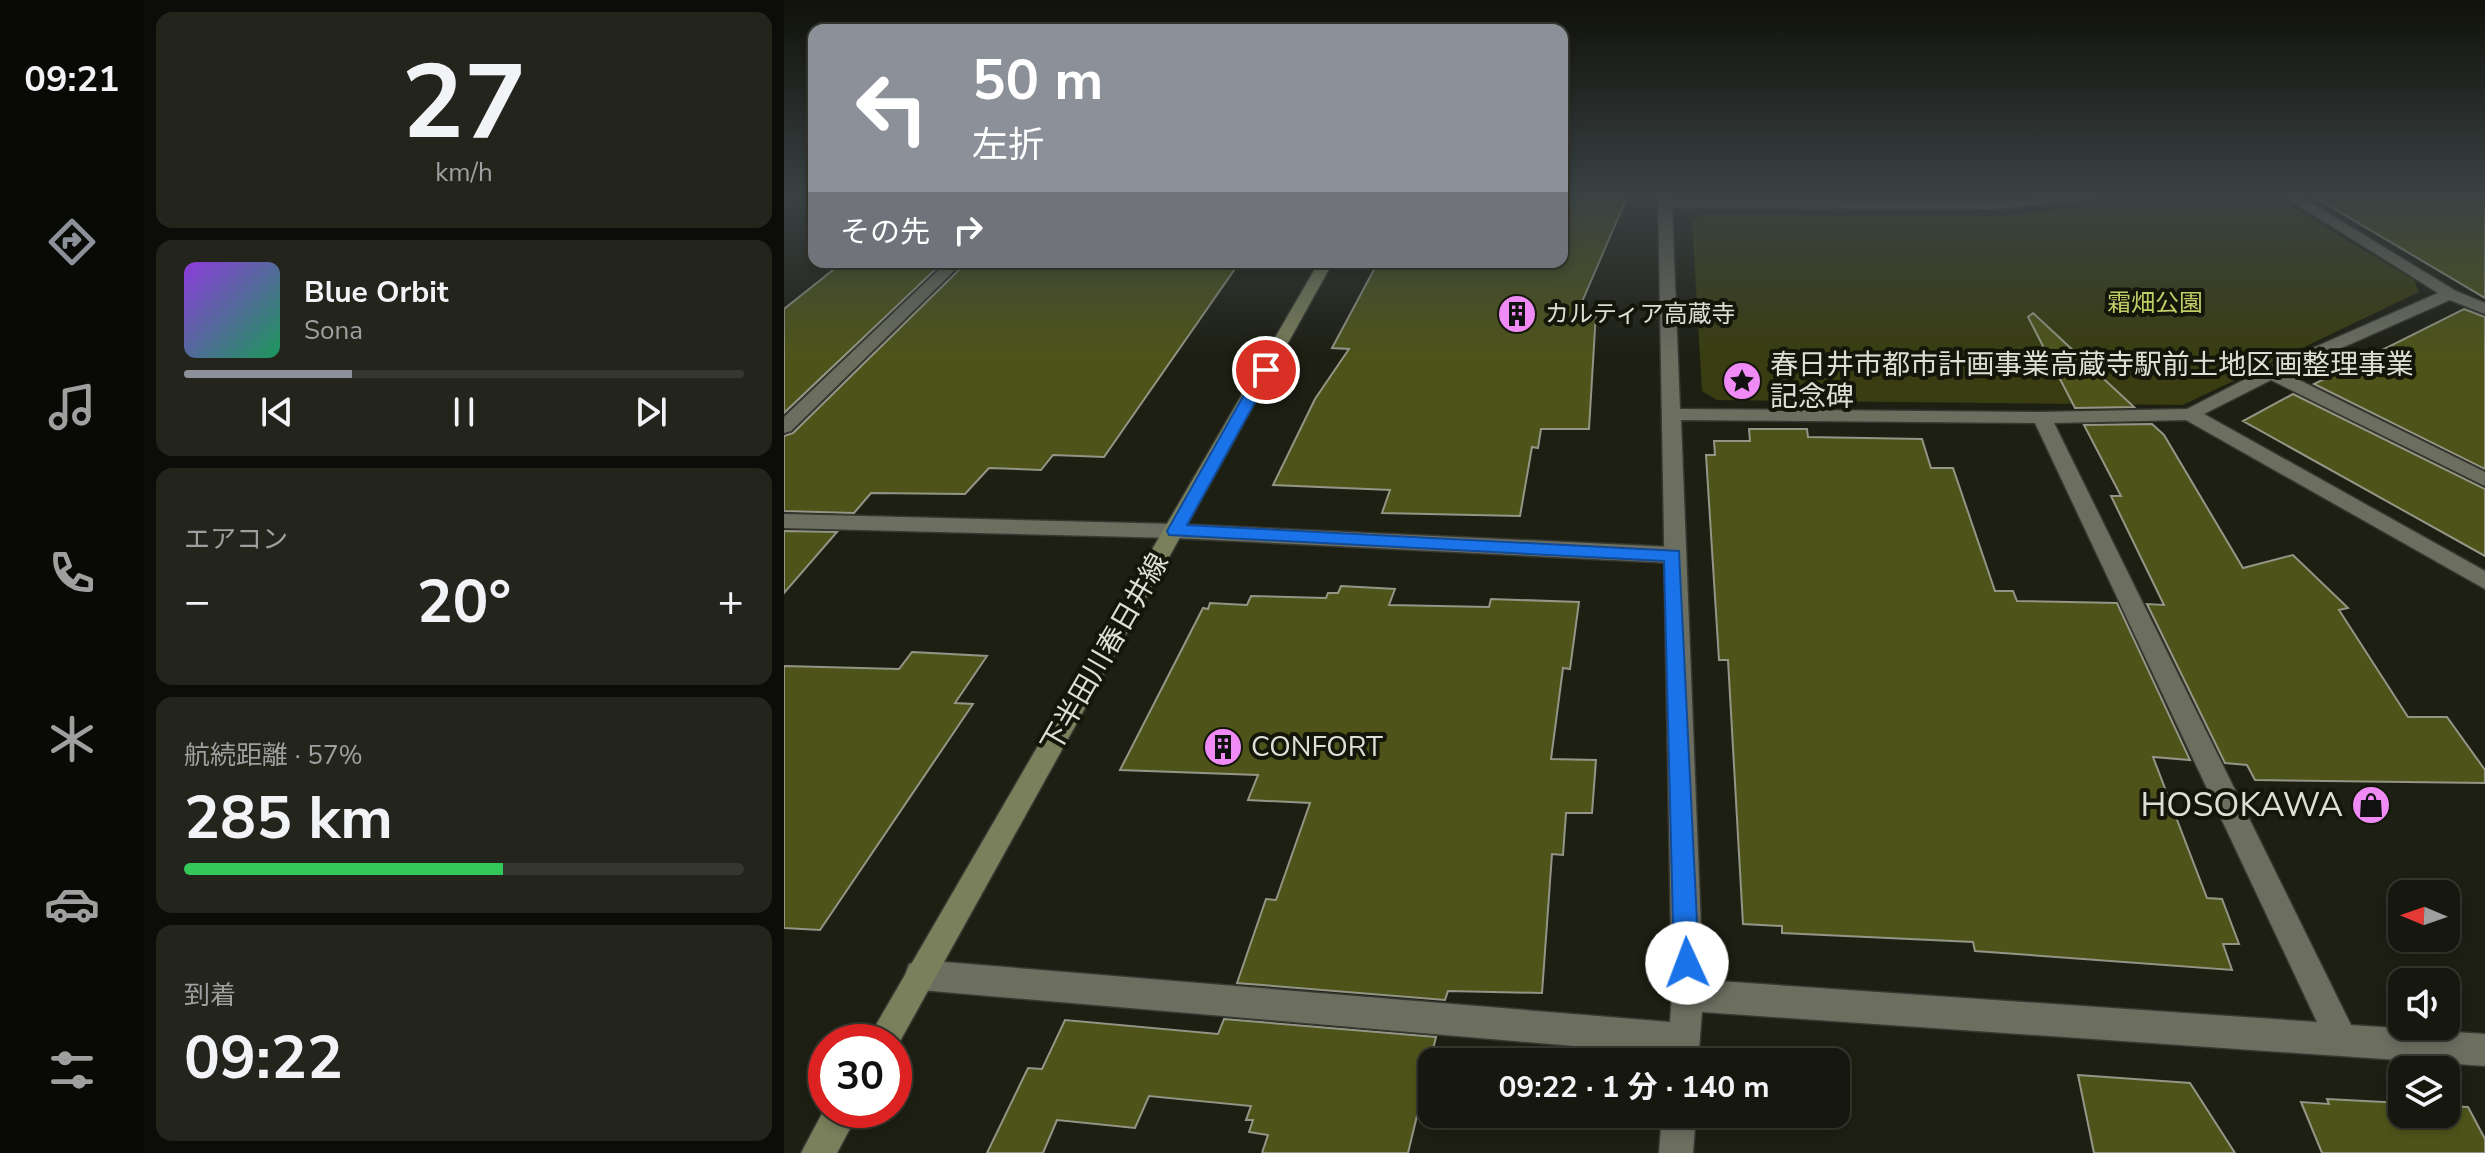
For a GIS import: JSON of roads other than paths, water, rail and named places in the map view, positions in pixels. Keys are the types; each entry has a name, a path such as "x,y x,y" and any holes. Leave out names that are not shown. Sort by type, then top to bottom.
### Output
{"main road":[{"name":"下半田川春日井線","path":"892,1024 1323,268"},
{"path":"818,1153 833,1128"}],"street":[{"path":"1667,249 1673,555 1688,995 1683,1048"},
{"path":"2377,249 2450,294 2485,309"},
{"path":"784,427 950,268"},
{"path":"1670,414 2042,418 2190,414 2271,373 2450,294"},
{"path":"2271,373 2485,480"},
{"path":"2190,414 2485,581"},
{"path":"2042,418 2341,1038"},
{"path":"784,521 1175,531 1673,555"},
{"path":"920,975 1663,1048"},
{"path":"1688,995 2485,1050"},
{"path":"1676,1153 1678,1128"}],"place":[{"name":"カルティア高蔵寺","path":"1517,314"},
{"name":"春日井市都市計画事業高蔵寺駅前土地区画整理事業 記念碑","path":"1742,381"},
{"name":"CONFORT","path":"1223,747"},
{"name":"HOSOKAWA","path":"2371,805"}],"park label":[{"name":"霜畑公園","path":"2155,303"}]}
